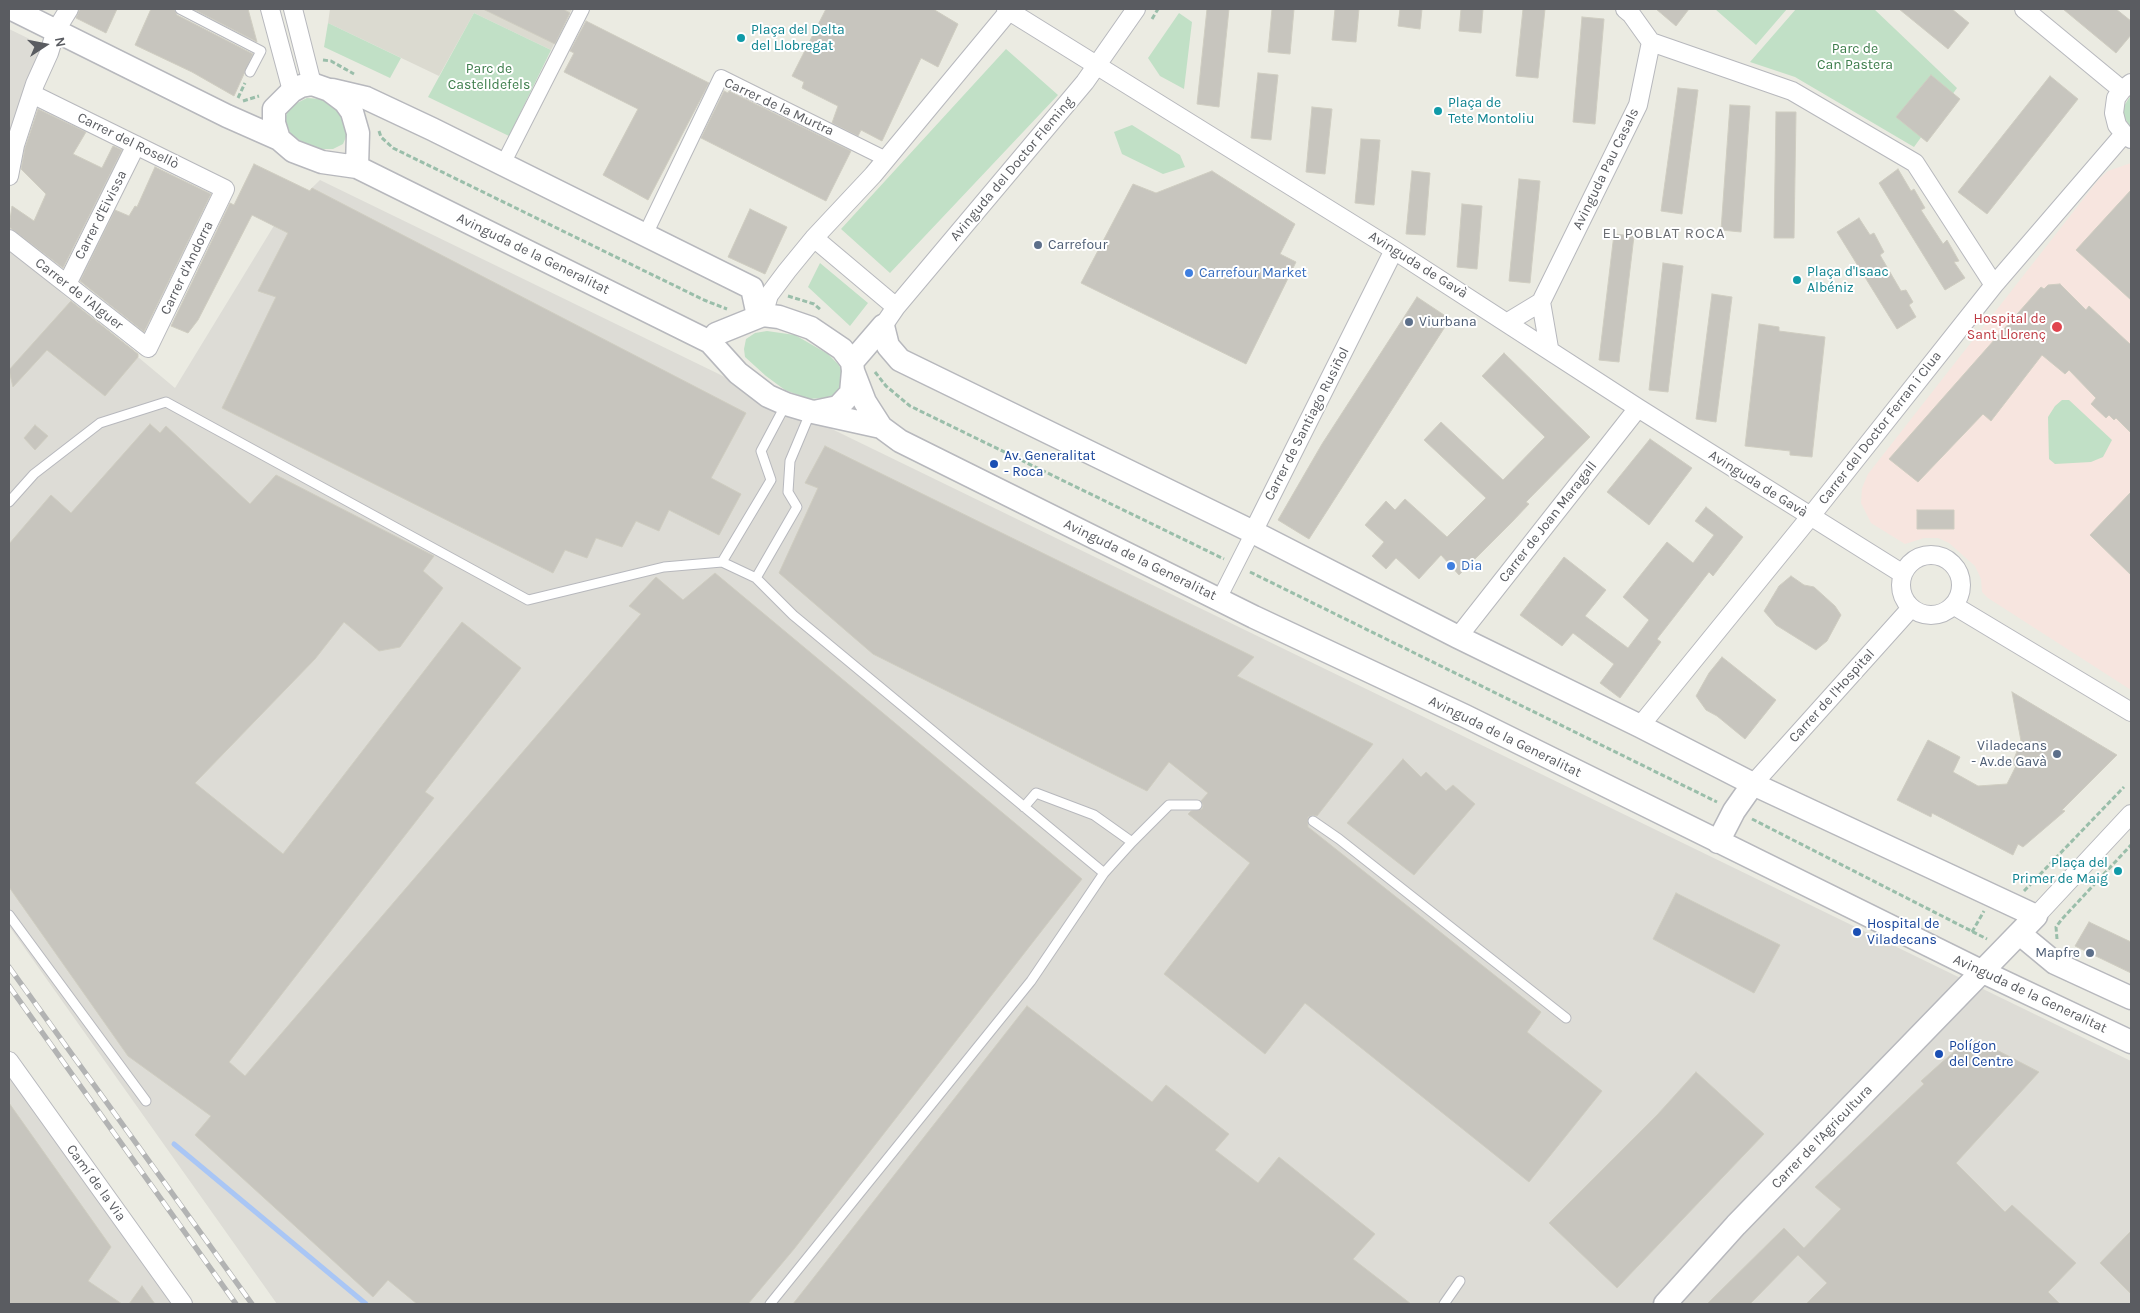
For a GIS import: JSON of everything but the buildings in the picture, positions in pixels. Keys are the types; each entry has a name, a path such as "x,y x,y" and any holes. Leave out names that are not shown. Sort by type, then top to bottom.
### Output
{"street":[{"path":"12,9 227,116 279,138 294,151 302,155 322,162 333,162 348,156 357,144"},
{"path":"9,176 15,145 32,94 56,30 69,9"},
{"path":"270,9 311,88 345,102 352,112 358,133 357,167"},
{"path":"293,9 311,88"},
{"path":"503,164 582,9"},
{"name":"Avinguda del Doctor Fleming","path":"883,326 896,307 1085,82 1136,9"},
{"path":"1625,9 1631,14 1651,42 1792,91 1915,163 1994,285"},
{"path":"2024,9 2126,86 2116,98 2114,113 2117,125 2128,136"},
{"path":"738,373 726,350 731,334 754,319 769,295 814,238 886,159 1007,10"},
{"name":"Avinguda de Gavà","path":"1007,10 1097,64 1161,106 1394,250 1549,348 1638,408 1903,574"},
{"name":"Avinguda Pau Casals","path":"1541,302 1638,104 1651,42"},
{"name":"Carrer de la Murtra","path":"645,235 721,77 886,159"},
{"path":"227,116 247,115 274,109 311,88 366,98 752,288 754,319"},
{"name":"Carrer del Rosellò","path":"32,94 225,189"},
{"path":"274,109 274,123 279,138"},
{"name":"Carrer del Doctor Ferran i Clua","path":"1640,726 1810,517 1994,285 2128,136"},
{"name":"Carrer d'Eivissa","path":"67,284 136,145"},
{"name":"Avinguda de la Generalitat","path":"333,162 357,167 710,342"},
{"name":"Carrer d'Andorra","path":"148,348 225,189"},
{"path":"814,238 896,307"},
{"name":"Carrer de l'Alguer","path":"9,239 148,348"},
{"name":"Carrer de Santiago Rusiñol","path":"1219,599 1394,250"},
{"path":"1508,322 1541,302 1549,348"},
{"path":"779,317 811,328 857,360 865,402 881,427 786,404 768,396 738,373 710,342 716,334 754,319 779,317"},
{"path":"883,326 888,346 900,360 1253,532 1458,637 1640,726 1753,784 2036,916 2131,814"},
{"path":"812,411 838,407 851,393 857,360 883,326"},
{"name":"Carrer de Joan Maragall","path":"1458,637 1638,408"},
{"name":"Avinguda de la Generalitat","path":"881,427 900,441 977,481 1465,716 1981,971 2131,1042"},
{"path":"1924,556 1937,556 1948,561 1955,568 1960,584 1958,596 1953,605 1938,614 1928,615 1911,608 1901,590 1903,574 1914,560 1924,556"},
{"path":"1953,605 2131,712"},
{"name":"Carrer de l'Hospital","path":"1753,784 1911,608"},
{"path":"1718,842 1734,811 1753,784"},
{"name":"Carrer de l'Agricultura","path":"1665,1304 1736,1225 2036,916"},
{"path":"2020,934 2055,963 2131,998"},
{"name":"Camí de la Via","path":"9,1061 183,1304"}],"lane":[{"path":"180,9 261,51 250,72"},
{"path":"9,502 34,474 100,423 166,402 528,600 664,567 722,562 756,578 793,615 1104,873"},
{"path":"722,562 771,480 761,451 786,404"},
{"path":"756,578 797,507 788,492 790,461 812,411"},
{"path":"1024,806 1036,793 1094,815 1132,842"},
{"path":"770,1304 1031,981 1104,873 1169,805 1197,805"},
{"path":"1313,821 1566,1018"},
{"path":"9,914 146,1101"},
{"path":"1444,1304 1460,1281"}],"path":[{"path":"857,360 875,371 886,386 910,406 1710,798"},
{"path":"2023,893 2124,787"},
{"path":"1764,825 1972,932 1992,896"},
{"path":"2055,963 2064,946 2057,940 2056,927 2131,845"}],"shaded area":[{"path":"330,9 572,9 551,50 474,13 439,76 328,23"},
{"path":"9,29 44,46 9,156"},
{"name":"Hospital de Sant Llorenç","path":"2131,163 2131,690 1988,598 1982,592 1981,579 1975,566 1949,543 1938,538 1924,538 1905,544 1871,523 1861,503 1862,488 1868,474 2099,179 2108,171"},
{"path":"320,180 2131,1061 2131,1304 277,1304 9,926 9,249 175,388 275,224"},
{"path":"9,1054 176,1304 9,1304"}],"green space":[{"path":"1715,9 1787,9 1756,45"},
{"name":"Parc de Can Pastera","path":"1796,9 1874,9 1957,88 1914,147 1795,77 1750,62"},
{"name":"Parc de Castelldefels","path":"474,13 551,50 509,136 428,97"},
{"path":"1179,13 1192,22 1184,89 1160,76 1148,58"},
{"path":"328,23 401,58 390,78 324,47"},
{"path":"1006,49 1058,95 890,273 841,229"},
{"path":"2131,95 2131,128 2124,117 2124,106"},
{"path":"307,98 320,99 332,105 340,113 347,129 343,144 333,149 319,149 302,142 291,134 285,122 287,112 295,104"},
{"path":"1132,125 1180,155 1185,167 1163,174 1122,154 1114,132"},
{"path":"820,263 868,303 850,326 808,287"},
{"path":"767,331 795,335 828,354 839,365 845,378 843,388 834,397 809,399 785,390 766,376 745,357 744,349 746,339 755,333"},
{"path":"2062,400 2069,400 2112,440 2103,457 2091,462 2055,464 2049,459 2048,417 2055,406"}],"waterway":[{"path":"174,1144 366,1304"}],"railway":[{"path":"9,967 252,1304"},
{"path":"9,986 236,1304"}],"place":[{"name":"Plaça del Delta del Llobregat","path":"741,38"},
{"name":"Plaça de Tete Montoliu","path":"1438,111"},
{"name":"Carrefour","path":"1038,245"},
{"name":"Carrefour Market","path":"1189,273"},
{"name":"Plaça d'Isaac Albéniz","path":"1797,280"},
{"name":"Viurbana","path":"1409,322"},
{"name":"Hospital de Sant Llorenç","path":"2057,327"},
{"name":"Av. Generalitat - Roca","path":"994,464"},
{"name":"Dia","path":"1451,566"},
{"name":"Viladecans - Av.de Gavà","path":"2057,754"},
{"name":"Plaça del Primer de Maig","path":"2118,871"},
{"name":"Hospital de Viladecans","path":"1857,932"},
{"name":"Mapfre","path":"2090,953"},
{"name":"Polígon del Centre","path":"1939,1054"}],"district":[{"name":"EL POBLAT ROCA","path":"1664,234"}]}
